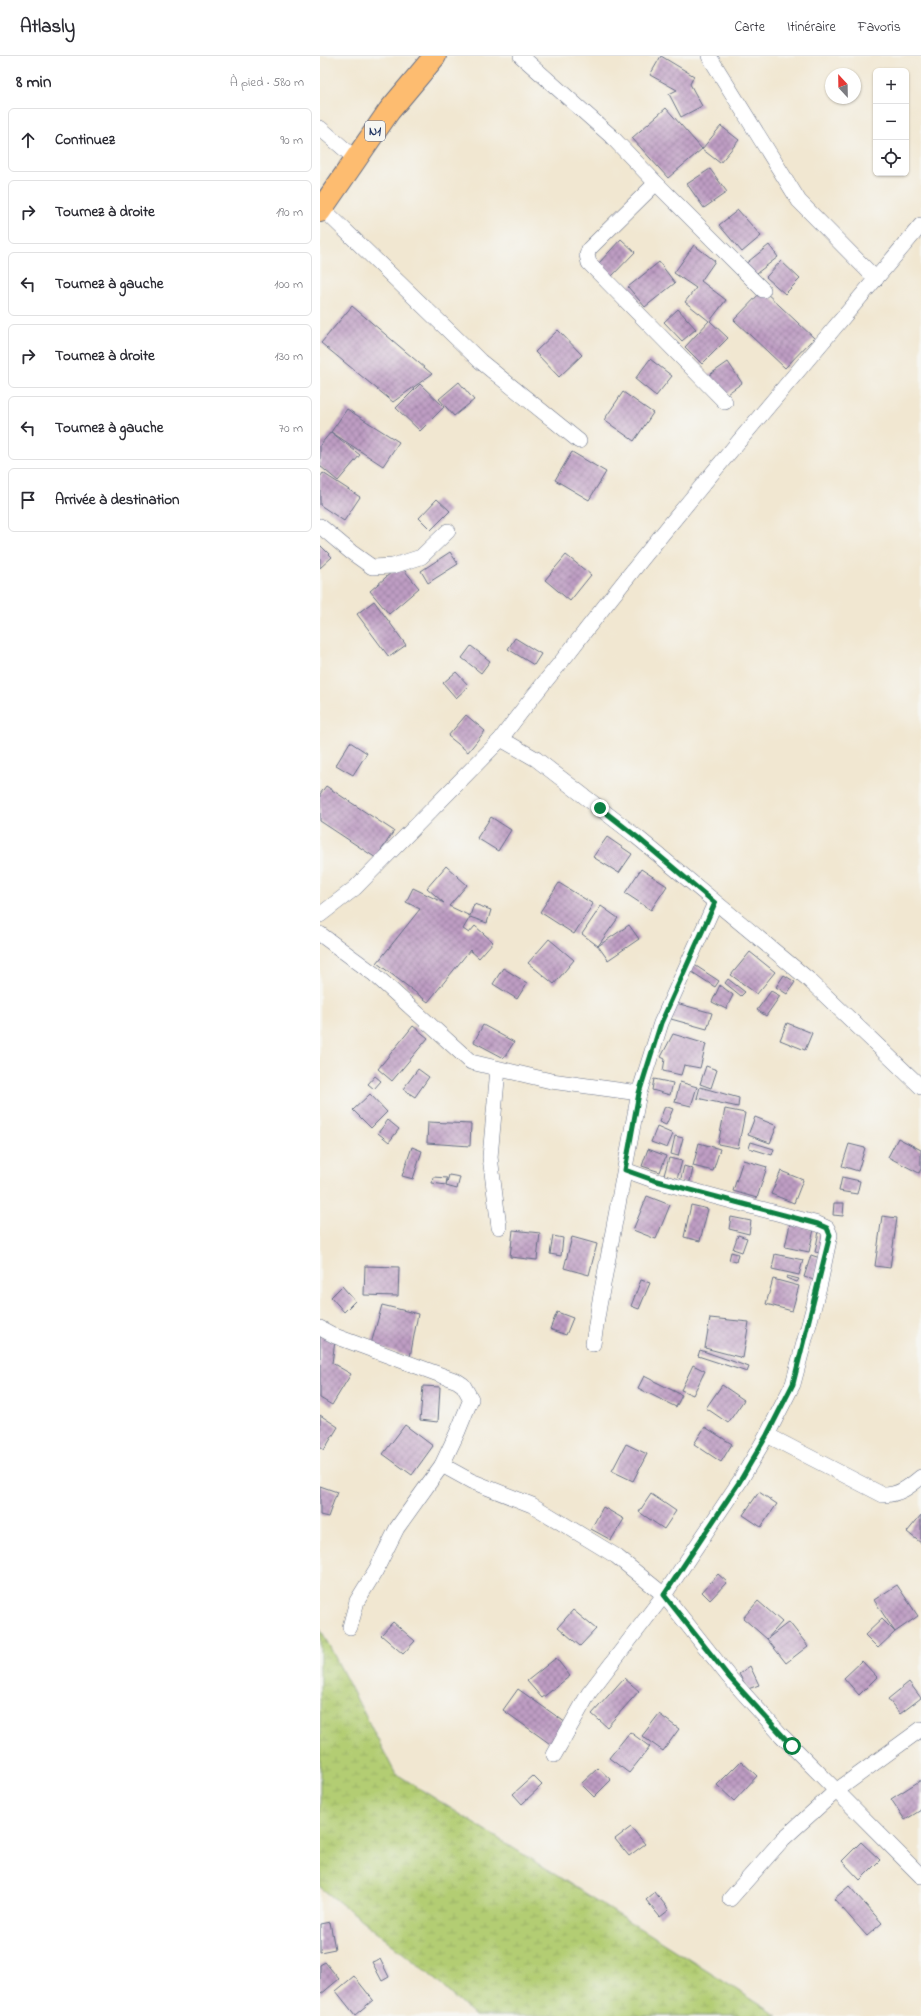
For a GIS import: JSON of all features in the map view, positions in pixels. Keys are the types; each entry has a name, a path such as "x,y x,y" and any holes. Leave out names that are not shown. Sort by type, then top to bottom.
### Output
{"highway":[{"name":"N1","path":"321,209 389,111 435,56"}],"street":[{"path":"521,56 611,136 763,290"},
{"path":"709,56 799,201 876,279"},
{"path":"320,128 356,159"},
{"path":"656,183 589,249 587,255 590,262 725,402"},
{"path":"321,209 480,361 579,441"},
{"path":"320,915 355,888 501,739 519,713 540,690 631,571 921,225"},
{"path":"320,526 351,552 372,567 393,566 421,557 448,531"},
{"path":"501,739 536,759 612,818 808,979 921,1087"},
{"path":"594,1344 598,1306 639,1093 661,1023 715,903"},
{"path":"320,934 374,974 470,1062 551,1081 639,1093"},
{"path":"498,1069 490,1157 499,1227"},
{"path":"554,1756 589,1693 664,1595 740,1481 767,1435 793,1384 830,1235 827,1228 818,1224 653,1180 625,1170"},
{"path":"320,1328 335,1336 456,1381 463,1385 471,1399 442,1465 397,1528 376,1570 357,1601 350,1627"},
{"path":"767,1435 883,1494 894,1495 906,1489 921,1477"},
{"path":"442,1465 471,1480 532,1505 616,1556 664,1595 729,1677 781,1735 921,1876"},
{"path":"730,1899 783,1839 836,1791 921,1729"}],"green space":[{"path":"320,1628 395,1773 778,2016 474,2016 428,1973 320,1887"}],"building":[{"path":"661,56 694,76 690,84 702,106 681,117 669,94 677,90 650,75"},
{"path":"666,108 702,149 668,178 632,138"},
{"path":"721,126 739,140 720,163 702,149"},
{"path":"710,169 727,192 704,208 687,184"},
{"path":"738,210 761,236 742,252 719,225"},
{"path":"621,239 635,252 611,277 598,264"},
{"path":"694,245 715,261 701,281 726,300 710,321 728,338 702,364 685,347 709,321 685,302 696,288 674,273"},
{"path":"769,245 778,257 753,276 744,265"},
{"path":"781,261 800,279 785,294 766,277"},
{"path":"659,262 675,283 645,307 628,287"},
{"path":"763,290 814,338 785,368 734,320"},
{"path":"352,306 432,374 393,402 321,343"},
{"path":"678,309 696,329 682,341 664,322"},
{"path":"558,330 582,355 559,377 535,352"},
{"path":"650,359 672,376 656,396 635,379"},
{"path":"728,362 742,383 720,399 705,378"},
{"path":"459,382 474,400 454,416 439,399"},
{"path":"420,384 444,407 420,431 396,408"},
{"path":"623,392 653,413 634,441 604,420"},
{"path":"347,409 399,442 383,466 331,432"},
{"path":"331,432 360,455 338,481 320,466 320,445"},
{"path":"572,452 606,472 589,500 555,480"},
{"path":"323,473 360,497 344,521 320,505 320,477"},
{"path":"437,499 450,511 431,530 419,518"},
{"path":"320,545 332,557 320,568"},
{"path":"450,552 458,564 428,583 421,571"},
{"path":"566,555 591,575 570,601 545,580"},
{"path":"400,565 419,588 389,614 370,591"},
{"path":"374,601 406,645 389,657 357,614"},
{"path":"515,638 541,654 534,665 508,649"},
{"path":"471,646 490,661 481,673 462,658"},
{"path":"456,672 469,686 456,698 443,683"},
{"path":"466,715 485,731 468,752 448,736"},
{"path":"350,742 367,753 353,775 336,765"},
{"path":"326,786 394,831 376,858 320,821 320,794"},
{"path":"491,817 511,830 498,851 477,838"},
{"path":"607,837 632,854 619,873 593,857"},
{"path":"446,866 467,885 449,906 470,916 474,904 491,910 487,923 470,917 463,929 469,933 475,926 493,942 479,958 470,950 428,1002 377,963 420,909 406,902 413,888 444,903 427,888"},
{"path":"641,869 667,886 651,910 625,893"},
{"path":"559,883 593,904 574,934 540,912"},
{"path":"601,906 618,918 598,946 582,934"},
{"path":"629,925 639,939 608,960 598,946"},
{"path":"549,939 574,960 554,984 528,963"},
{"path":"750,952 775,972 757,994 731,975"},
{"path":"693,964 719,981 715,987 689,970"},
{"path":"503,968 527,983 517,999 493,984"},
{"path":"784,975 795,982 787,994 776,987"},
{"path":"728,979 745,992 741,996 725,983"},
{"path":"720,985 733,995 726,1009 712,1002"},
{"path":"771,991 780,996 766,1016 757,1010"},
{"path":"676,1003 712,1013 707,1029 671,1019"},
{"path":"787,1023 812,1033 805,1050 780,1040"},
{"path":"483,1025 514,1042 504,1058 474,1042"},
{"path":"413,1026 428,1038 392,1081 378,1069"},
{"path":"673,1034 706,1044 700,1068 684,1065 681,1075 663,1071 665,1059 661,1057"},
{"path":"706,1066 717,1070 711,1088 700,1084"},
{"path":"418,1069 429,1077 415,1097 403,1089"},
{"path":"375,1076 381,1081 374,1089 368,1084"},
{"path":"654,1079 673,1083 670,1095 652,1090"},
{"path":"680,1082 697,1087 691,1106 675,1102"},
{"path":"700,1087 739,1098 738,1107 697,1098"},
{"path":"370,1094 387,1112 371,1128 353,1110"},
{"path":"665,1106 673,1109 666,1125 659,1122"},
{"path":"725,1109 745,1113 738,1148 718,1144"},
{"path":"755,1117 777,1126 770,1143 748,1135"},
{"path":"388,1120 399,1129 389,1142 378,1133"},
{"path":"428,1122 471,1124 470,1146 427,1143"},
{"path":"657,1127 673,1134 667,1148 651,1142"},
{"path":"675,1136 683,1138 678,1156 671,1154"},
{"path":"898,1138 921,1150 921,1169 919,1173 888,1157"},
{"path":"751,1142 774,1149 772,1155 749,1148"},
{"path":"699,1143 720,1149 713,1171 693,1166"},
{"path":"849,1144 865,1148 858,1171 842,1166"},
{"path":"412,1147 422,1151 413,1179 402,1176"},
{"path":"648,1149 666,1156 660,1172 642,1166"},
{"path":"669,1158 682,1161 677,1179 664,1175"},
{"path":"743,1160 767,1167 757,1198 733,1191"},
{"path":"684,1166 693,1169 689,1185 680,1182"},
{"path":"781,1171 803,1180 794,1203 771,1194"},
{"path":"449,1175 460,1177 457,1189 446,1186"},
{"path":"433,1177 447,1178 446,1185 432,1183"},
{"path":"842,1177 860,1181 857,1194 839,1191"},
{"path":"647,1196 670,1205 656,1239 633,1230"},
{"path":"834,1203 844,1203 843,1216 833,1215"},
{"path":"691,1205 708,1209 700,1241 684,1237"},
{"path":"882,1216 897,1218 890,1268 875,1266"},
{"path":"731,1217 751,1221 749,1234 729,1229"},
{"path":"790,1224 814,1229 809,1252 785,1247"},
{"path":"513,1230 540,1233 537,1260 510,1257"},
{"path":"819,1231 825,1232 820,1253 815,1252"},
{"path":"738,1235 747,1238 742,1252 733,1249"},
{"path":"553,1236 563,1238 561,1256 550,1254"},
{"path":"572,1237 597,1244 589,1275 564,1268"},
{"path":"731,1252 738,1254 736,1262 729,1260"},
{"path":"775,1254 803,1260 799,1275 772,1269"},
{"path":"811,1255 820,1258 814,1280 804,1277"},
{"path":"365,1266 399,1267 398,1296 364,1295"},
{"path":"787,1276 799,1279 797,1282 786,1278"},
{"path":"773,1279 799,1286 792,1311 766,1304"},
{"path":"641,1280 650,1283 639,1309 631,1306"},
{"path":"342,1286 355,1301 344,1312 331,1297"},
{"path":"382,1305 418,1314 410,1357 371,1344"},
{"path":"557,1312 573,1318 566,1335 550,1329"},
{"path":"710,1318 749,1322 743,1358 705,1348"},
{"path":"320,1336 335,1341 332,1363 351,1374 332,1405 320,1398"},
{"path":"700,1350 749,1367 747,1372 698,1356"},
{"path":"693,1365 705,1371 693,1395 681,1390"},
{"path":"644,1376 682,1395 676,1407 638,1388"},
{"path":"722,1385 744,1400 728,1423 706,1408"},
{"path":"423,1386 440,1387 438,1422 420,1420"},
{"path":"320,1415 338,1427 324,1450 320,1447"},
{"path":"405,1425 433,1446 412,1475 383,1454"},
{"path":"705,1427 732,1444 721,1462 694,1444"},
{"path":"626,1444 647,1454 633,1481 612,1471"},
{"path":"320,1486 337,1492 328,1517 320,1515"},
{"path":"759,1492 777,1504 761,1527 743,1515"},
{"path":"651,1494 676,1511 664,1529 639,1512"},
{"path":"603,1507 624,1519 611,1540 591,1529"},
{"path":"921,1515 921,1543 907,1532"},
{"path":"718,1574 727,1582 710,1600 702,1592"},
{"path":"897,1585 918,1616 895,1632 874,1600"},
{"path":"758,1601 782,1622 767,1639 743,1618"},
{"path":"573,1610 596,1629 580,1646 558,1627"},
{"path":"882,1619 895,1632 878,1648 865,1635"},
{"path":"393,1622 415,1641 403,1654 381,1635"},
{"path":"789,1622 808,1646 786,1663 767,1639"},
{"path":"556,1658 570,1676 542,1698 527,1681"},
{"path":"862,1661 877,1677 859,1695 844,1678"},
{"path":"750,1666 759,1685 748,1689 739,1674"},
{"path":"624,1678 639,1691 607,1727 592,1714"},
{"path":"909,1682 921,1698 900,1714 888,1699"},
{"path":"518,1689 569,1725 553,1746 503,1710"},
{"path":"659,1714 679,1729 663,1751 642,1736"},
{"path":"630,1732 650,1747 629,1773 609,1758"},
{"path":"741,1761 757,1776 734,1801 717,1785"},
{"path":"598,1768 611,1780 594,1797 581,1784"},
{"path":"533,1776 542,1785 522,1804 513,1794"},
{"path":"921,1780 921,1810 905,1820 891,1799"},
{"path":"631,1827 645,1844 629,1856 615,1839"},
{"path":"861,1842 880,1860 860,1880 842,1861"},
{"path":"849,1886 882,1923 867,1936 834,1899"},
{"path":"655,1892 669,1910 660,1917 646,1900"},
{"path":"330,1922 335,1949 320,1952 320,1924"},
{"path":"380,1959 389,1977 382,1981 372,1962"},
{"path":"325,1962 339,1979 320,1995 320,1965"},
{"path":"354,1976 373,2000 355,2015 336,1991"}],"route":[{"path":"600,808 637,837 715,903 661,1023 639,1093 625,1170 653,1180 818,1224 827,1228 830,1235 820,1283 793,1384 767,1435 740,1481 664,1595 729,1677 792,1746"}]}
